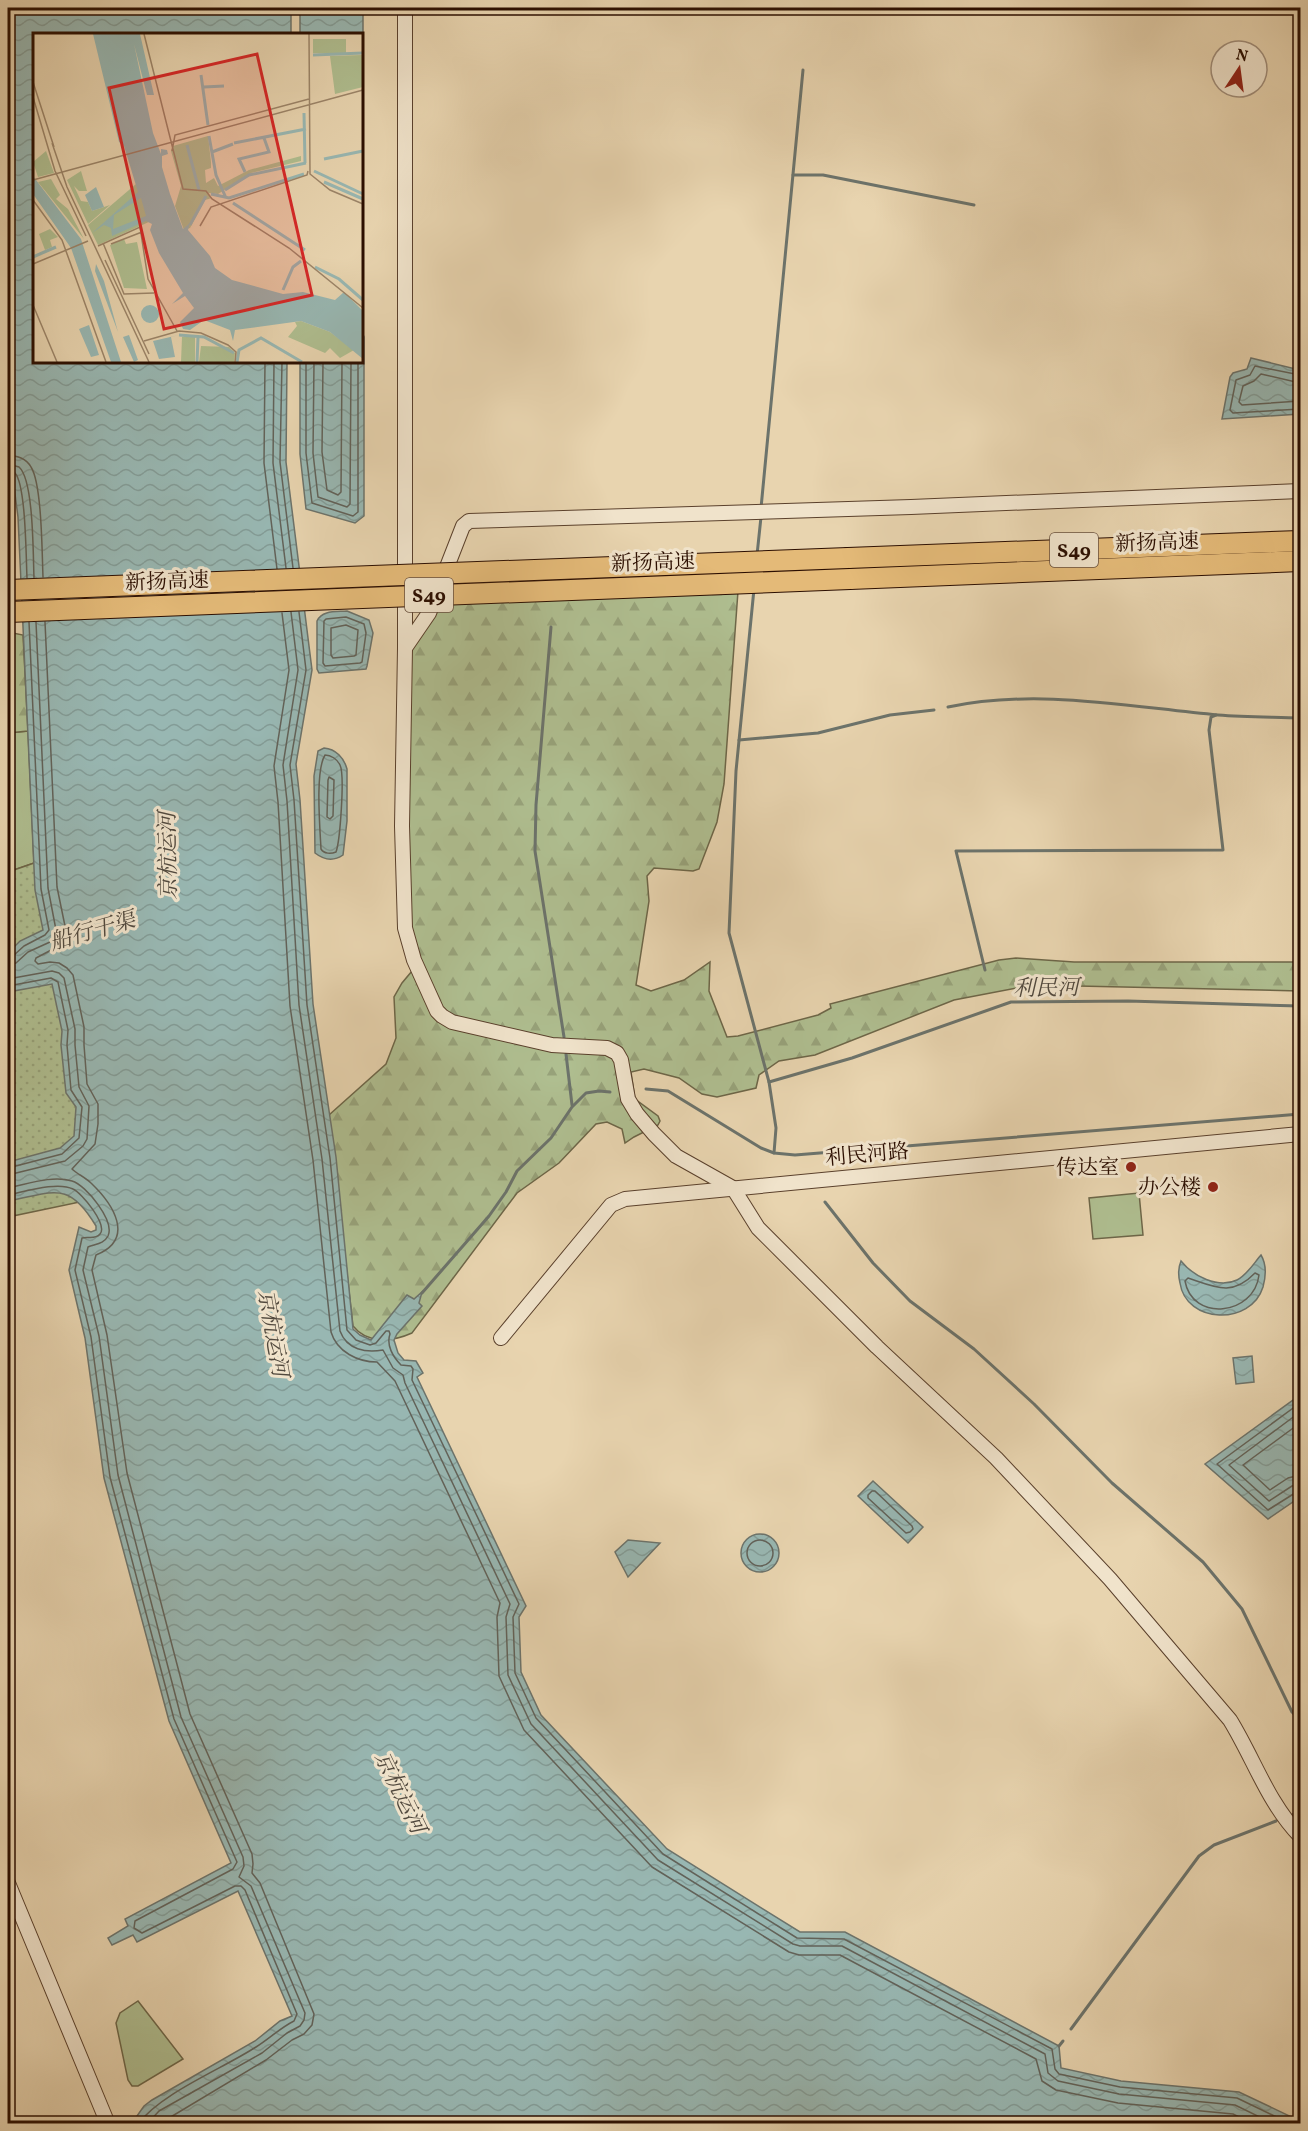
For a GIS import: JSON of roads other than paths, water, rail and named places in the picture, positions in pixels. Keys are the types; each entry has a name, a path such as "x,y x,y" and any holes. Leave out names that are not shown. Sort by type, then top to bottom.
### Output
{"highway":[{"name":"新扬高速","path":"8,590 1300,541"},
{"name":"新扬高速","path":"8,612 1300,561"}],"street":[{"path":"405,8 405,648 402,826 405,928 414,960 437,1011 452,1022 552,1045 607,1048 617,1053 621,1060 628,1099 637,1114 676,1156 733,1188 758,1228 918,1387 981,1442 1110,1579 1230,1720 1273,1802 1300,1836"},
{"path":"405,648 429,613 463,526 470,521 790,512 1300,490"},
{"name":"利民河路","path":"501,1338 611,1205 625,1199 1300,1134"},
{"path":"8,1883 108,2124"}],"water":[{"path":"8,8 291,8 291,33 33,33 33,363 287,363 286,462 312,670 296,764 313,1004 336,1157 353,1329 371,1340 407,1295 414,1299 422,1292 419,1303 422,1306 394,1340 398,1353 404,1360 416,1361 423,1373 417,1377 526,1606 519,1617 521,1672 541,1715 667,1849 800,1932 845,1932 1059,2046 1061,2068 1121,2081 1239,2092 1300,2123 132,2123 144,2106 152,2100 255,2041 280,2021 292,2016 238,1891 137,1942 133,1935 112,1945 108,1938 128,1926 125,1919 231,1863 169,1721 104,1478 85,1338 69,1270 79,1227 91,1232 96,1230 96,1226 77,1201 68,1195 48,1193 8,1201 8,1162 60,1148 74,1136 76,1107 66,1093 61,1045 62,1031 52,984 8,992 8,953 20,941 43,930 35,890 18,517 13,479 8,478"},
{"path":"300,8 363,8 363,33 300,33"},
{"path":"363,334 364,516 355,523 306,509 300,454 300,363 363,363"},
{"path":"1251,358 1300,370 1300,414 1222,419 1230,377 1233,373 1247,369"},
{"path":"347,611 369,620 373,633 366,669 319,673 317,669 317,621 326,613"},
{"path":"324,748 339,755 347,769 347,821 343,855 332,859 325,859 315,853 314,776 318,751"},
{"path":"1261,1255 1265,1271 1263,1287 1256,1300 1246,1309 1233,1314 1206,1313 1185,1297 1179,1277 1181,1261 1199,1276 1222,1283 1237,1280 1244,1275"},
{"path":"1252,1356 1254,1382 1236,1384 1233,1358"},
{"path":"1300,1395 1300,1497 1268,1519 1205,1464"},
{"path":"873,1481 923,1527 908,1543 858,1496"},
{"path":"760,1534 773,1540 779,1553 773,1566 760,1572 747,1566 741,1553 747,1540"},
{"path":"628,1540 660,1543 628,1577 615,1552"}],"waterway":[{"path":"761,508 803,70"},
{"path":"793,175 823,175 974,205"},
{"path":"757,555 761,517"},
{"path":"754,589 736,771 729,933 769,1082 776,1128 774,1153"},
{"path":"551,627 536,805 535,851 564,1037"},
{"path":"948,707 1016,699 1050,699 1218,715 1300,718"},
{"path":"739,740 818,733 890,715 934,710"},
{"path":"985,970 956,851 1223,850 1209,730 1211,717 1216,715"},
{"name":"利民河","path":"769,1082 852,1058 1011,1002 1128,1001 1300,1006"},
{"path":"566,1054 572,1105"},
{"path":"646,1089 668,1091 761,1148 774,1153 795,1155 1300,1114"},
{"path":"422,1293 489,1216 517,1171 551,1138 572,1107 586,1093 610,1092"},
{"path":"825,1202 873,1263 910,1301 974,1349 1034,1404 1112,1483 1203,1562 1242,1609 1292,1712 1300,1720"},
{"path":"1292,1815 1300,1811"},
{"path":"1071,2029 1199,1856 1214,1845 1276,1821"},
{"path":"1059,2046 1063,2041"}],"place":[{"name":"传达室","path":"1131,1167"},
{"name":"办公楼","path":"1213,1187"}],"water label":[{"name":"京杭运河","path":"167,856"},
{"name":"船行干渠","path":"92,930"},
{"name":"京杭运河","path":"274,1333"},
{"name":"京杭运河","path":"401,1792"}]}
